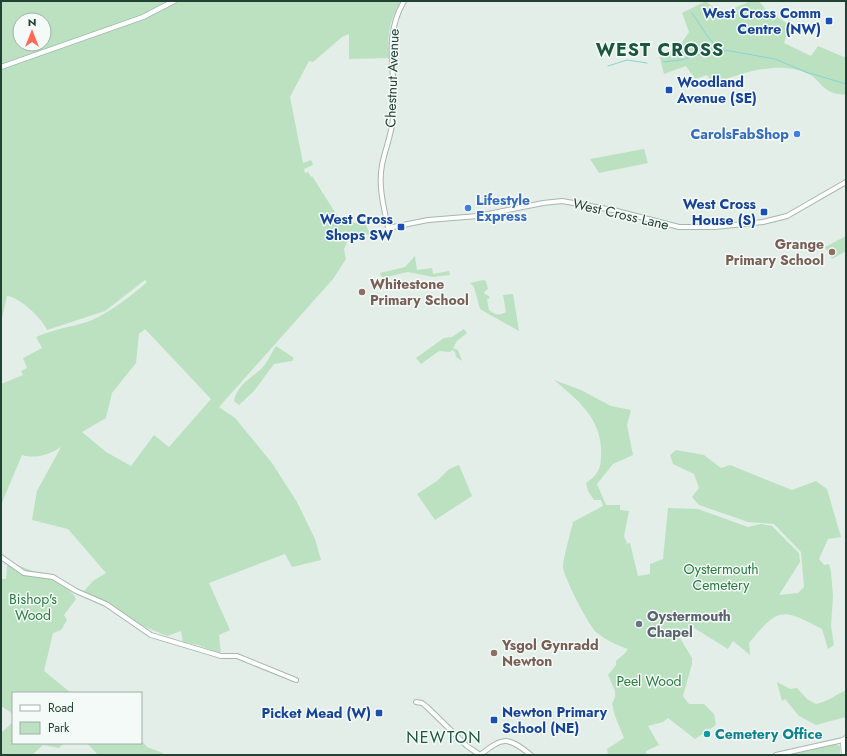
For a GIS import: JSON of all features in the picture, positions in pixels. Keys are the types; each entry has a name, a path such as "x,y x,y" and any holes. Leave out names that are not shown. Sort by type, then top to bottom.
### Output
{"main road":[{"path":"1,67 143,17 174,1"},
{"path":"844,755 845,739"}],"street":[{"name":"Chestnut Avenue","path":"388,228 381,196 380,180 384,154 393,117 390,57 392,28 404,1"},
{"name":"West Cross Lane","path":"388,228 428,220 478,216 543,203 562,201 613,210 679,227 700,228 763,222 787,216 846,182"},
{"path":"1,557 24,572 52,577 76,591 106,604 151,635 220,656 237,656 296,680"},
{"path":"416,702 422,703 427,707 467,746 480,755 500,740 508,741 523,748 531,755"},
{"path":"776,755 845,739"}],"green space":[{"path":"1,1 401,1 391,22 388,42 389,58 349,59 349,34 342,37 313,62 309,61 290,97 303,163 311,160 313,165 304,169 305,173 308,172 311,177 312,176 340,220 366,225 370,234 349,238 344,249 346,259 333,279 219,407 235,418 272,463 297,502 315,539 321,560 292,567 285,554 209,583 230,630 219,635 221,654 198,645 183,642 181,631 167,636 143,626 106,602 83,592 93,581 106,573 68,529 32,520 37,491 61,447 42,456 32,457 22,455 1,505 1,384 23,375 21,371 27,368 23,358 42,348 36,337 95,319 118,305 147,282 145,280 105,311 47,330 41,320 30,309 12,297 7,296 1,323","holes":["145,329 211,399 169,447 154,435 131,466 106,452 82,432 106,418 112,393 136,363 139,334"]},
{"path":"706,1 720,14 751,1 759,1 767,11 790,25 784,43 811,56 818,46 844,57 846,55 846,95 831,92 812,76 788,68 762,69 713,84 707,75 695,79 686,66 664,74 659,54 676,51 689,32 682,13"},
{"path":"644,149 648,163 599,173 590,159"},
{"path":"846,236 846,251 832,259 825,247"},
{"path":"415,256 417,270 432,268 433,274 449,271 450,275 433,277 408,272 382,278 380,273 405,267"},
{"path":"483,280 486,281 488,289 484,292 490,298 487,299 489,310 493,313 501,314 506,312 503,295 513,294 519,331 480,309 474,287 470,283"},
{"path":"464,329 467,333 457,341 453,348 458,350 462,361 456,357 455,352 452,350 450,352 439,351 421,364 416,358 444,338 452,337"},
{"path":"276,346 294,358 292,361 274,364 254,391 239,405 234,401 240,387 262,368"},
{"path":"554,380 581,390 611,406 631,410 627,425 633,455 613,464 597,484 606,505 620,505 620,510 629,511 624,536 627,543 625,544 630,543 638,576 650,574 650,564 663,559 668,508 698,509 748,527 761,524 772,526 799,553 800,562 779,595 798,593 804,587 801,552 774,524 748,522 699,505 692,497 699,488 694,474 673,464 670,455 676,450 704,455 721,468 730,465 792,490 816,481 827,489 841,537 828,539 819,559 824,565 829,564 831,572 833,596 831,626 834,645 828,649 822,629 797,617 789,615 774,617 759,631 749,643 750,655 733,641 728,649 694,628 677,633 692,658 692,664 683,696 689,704 704,704 714,714 716,725 695,739 668,718 663,722 648,726 659,745 646,751 647,755 608,755 607,749 624,738 615,716 612,704 615,697 615,691 608,675 616,665 616,661 628,649 607,640 596,632 582,611 563,567 573,522 603,506 601,500 594,500 588,491 586,483 598,471 601,460 601,443 598,431 587,412 572,395"},
{"path":"459,465 472,496 435,520 417,494 437,481 449,469"},
{"name":"Bishop's Wood","path":"11,562 57,582 72,593 76,599 64,615 67,620 61,630 53,633 44,671 70,692 12,692 12,713 1,706 1,579 6,579 7,566"},
{"path":"777,682 790,689 797,688 807,699 816,704 828,700 846,690 846,717 816,725 799,716 785,699 782,701"},
{"path":"12,723 12,744 63,744 59,748 43,745 32,755 1,755 1,733"},
{"path":"142,741 147,747 163,753 164,755 98,755 88,744 142,744"},
{"path":"833,744 840,746 840,755 781,755"}],"waterway":[{"path":"692,13 708,37 719,49"},
{"path":"663,62 681,60 719,49 775,59 806,72 846,84"},
{"path":"608,66 627,60 647,63"}],"place":[{"name":"West Cross Comm Centre (NW)","path":"829,21"},
{"name":"Woodland Avenue (SE)","path":"669,90"},
{"name":"CarolsFabShop","path":"797,134"},
{"name":"Lifestyle Express","path":"468,208"},
{"name":"West Cross House (S)","path":"764,212"},
{"name":"West Cross Shops SW","path":"401,227"},
{"name":"Grange Primary School","path":"832,252"},
{"name":"Whitestone Primary School","path":"362,292"},
{"name":"Oystermouth Chapel","path":"639,624"},
{"name":"Ysgol Gynradd Newton","path":"494,653"},
{"name":"Picket Mead (W)","path":"379,713"},
{"name":"Newton Primary School (NE)","path":"494,720"},
{"name":"Cemetery Office","path":"707,734"}],"district":[{"name":"WEST CROSS","path":"660,50"},
{"name":"NEWTON","path":"444,737"}],"park label":[{"name":"Oystermouth Cemetery","path":"721,578"},
{"name":"Peel Wood","path":"649,681"}]}
